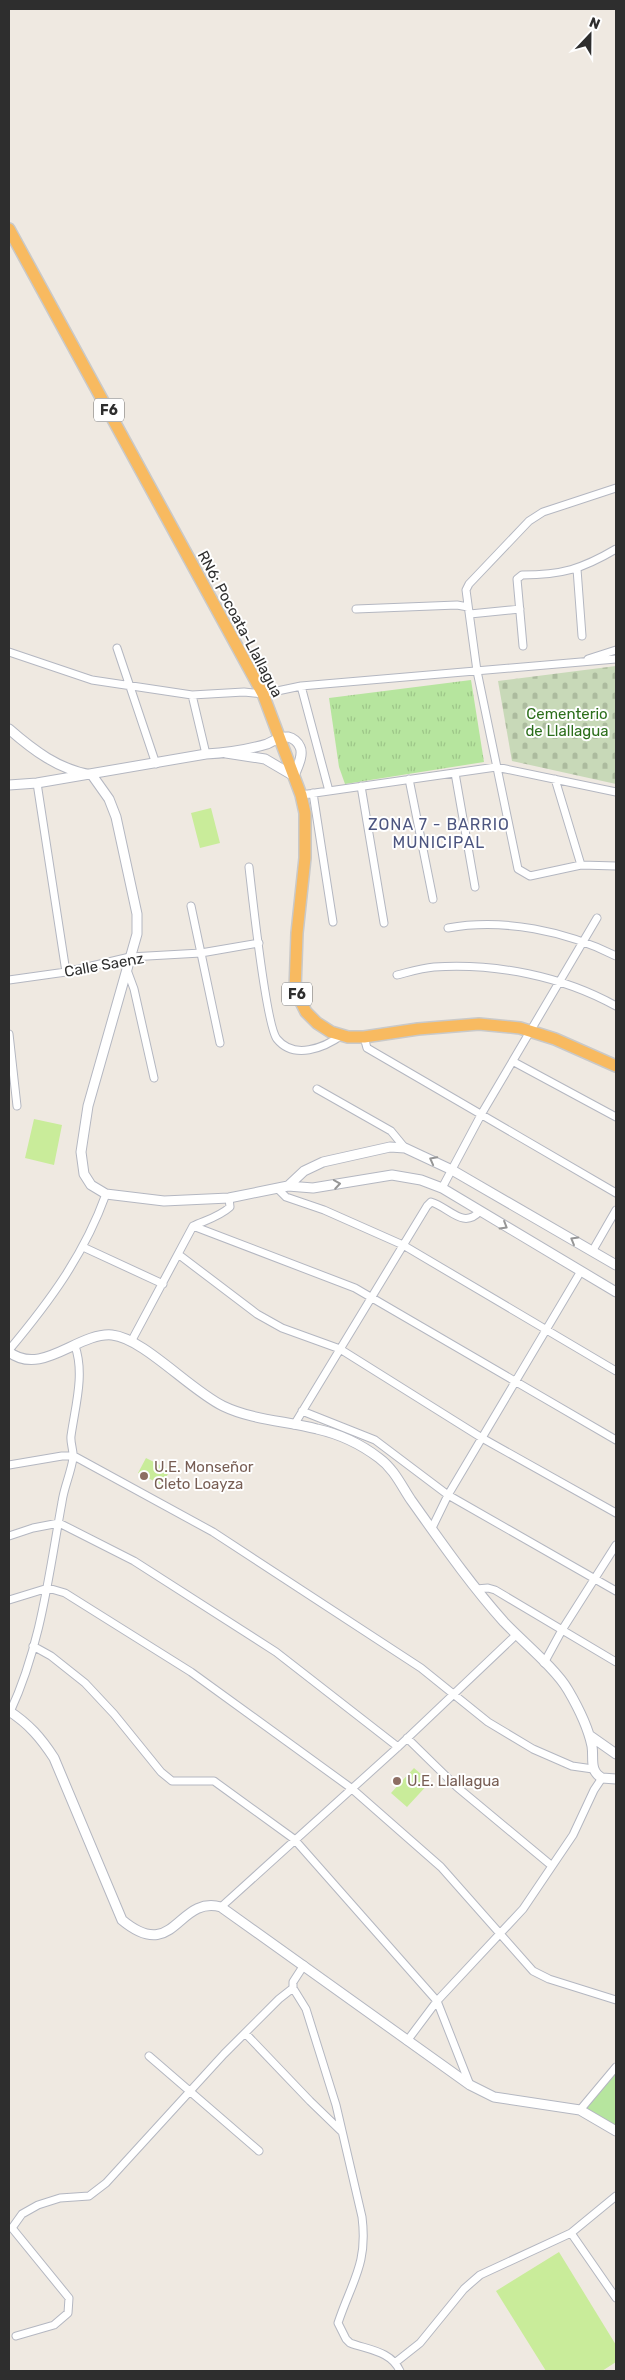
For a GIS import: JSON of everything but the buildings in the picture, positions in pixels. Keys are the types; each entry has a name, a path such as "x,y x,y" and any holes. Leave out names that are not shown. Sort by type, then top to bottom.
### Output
{"highway":[{"name":"RN6: Pocoata-Llallagua","path":"9,228 207,593 245,659 281,734 305,813 306,834 297,933 295,990 303,1006 317,1022 342,1035 364,1038 418,1029 479,1024 531,1031 616,1066"}],"street":[{"path":"616,488 543,512 529,521 469,584 466,590 477,671 518,869 530,876 581,865 616,866"},
{"path":"523,646 517,580 522,575 577,569 615,553"},
{"path":"577,569 582,636"},
{"path":"356,609 457,605 469,610 520,609"},
{"path":"117,648 127,684 156,764"},
{"path":"575,662 616,650"},
{"path":"9,652 92,680 192,695 244,692 263,694 301,686 616,658"},
{"path":"301,686 329,791"},
{"path":"192,695 206,754"},
{"path":"9,729 42,755 74,772 92,775 109,799 116,817 137,914 137,934 88,1106 81,1152 84,1174 91,1185 106,1194 164,1201 229,1198 288,1186 313,1188 392,1175 421,1180 442,1188 616,1292"},
{"path":"9,785 92,775 206,754 226,753 268,743 273,737 281,734 296,741 301,753 294,763 292,771 266,759 226,753"},
{"path":"268,743 269,757 275,764"},
{"path":"301,795 496,767 616,792"},
{"path":"455,773 475,887"},
{"path":"409,779 433,898"},
{"path":"555,779 581,865"},
{"path":"37,783 66,972"},
{"path":"361,786 384,923"},
{"path":"313,793 333,922"},
{"path":"249,867 269,1015 276,1039 287,1047 301,1051 328,1045 342,1035"},
{"path":"191,906 220,1043"},
{"path":"442,1188 482,1113 514,1062 597,918"},
{"path":"448,928 464,925 512,927 552,932 583,941 616,956"},
{"name":"Calle Saenz","path":"9,980 66,972 130,957 201,953 259,943"},
{"path":"397,975 434,968 511,970 559,983 602,998 616,1006"},
{"path":"126,969 134,989 154,1078"},
{"path":"9,1034 17,1106"},
{"path":"364,1038 367,1048 482,1113 616,1193"},
{"path":"514,1062 616,1117"},
{"path":"318,1089 391,1130 405,1148"},
{"path":"288,1186 304,1171 323,1162 390,1148 405,1148 452,1170 616,1265"},
{"path":"277,1188 286,1197 324,1210 403,1245 616,1371"},
{"path":"106,1194 83,1247 53,1296 35,1321 9,1351 16,1358 35,1358 53,1355 97,1336 112,1335 132,1340 203,1396 225,1408 258,1418 318,1429 362,1446 381,1459 395,1474 476,1589 516,1635 567,1688 589,1735 593,1765"},
{"path":"132,1340 193,1226 212,1219 230,1207 229,1198"},
{"path":"294,1425 431,1202 461,1218 474,1217 480,1211"},
{"path":"592,1250 616,1210"},
{"path":"193,1226 355,1288 616,1440"},
{"path":"83,1247 163,1284"},
{"path":"178,1254 282,1328 340,1349 482,1438 616,1512"},
{"path":"432,1528 448,1495 544,1330 581,1272"},
{"path":"75,1346 78,1354 78,1398 70,1438 74,1456 62,1502 48,1588 34,1646 19,1693 9,1712 24,1721 42,1738 54,1758 122,1920 135,1930 151,1936 170,1931 199,1907 211,1905 221,1907 470,2085 494,2097 580,2110 616,2131"},
{"path":"302,1411 376,1440 448,1495 616,1591"},
{"path":"9,1465 62,1456 74,1456 213,1532 421,1668 488,1722 533,1749 572,1766 593,1765 612,1778 594,1790 573,1835 523,1909 500,1936 437,2001 407,2041"},
{"path":"9,1536 33,1528 59,1523 134,1561 276,1652 398,1746"},
{"path":"544,1663 562,1630 616,1545"},
{"path":"9,1600 48,1588 65,1593 191,1672 351,1788 441,1867 482,1911 500,1936 533,1971 549,1979 616,2000"},
{"path":"476,1589 488,1588 495,1590 616,1662"},
{"path":"221,1907 407,1738 516,1635"},
{"path":"34,1646 51,1656 85,1683 114,1714 161,1772 172,1781 214,1781 294,1839 437,2001 470,2085"},
{"path":"589,1735 614,1752"},
{"path":"407,1738 457,1788 552,1866"},
{"path":"593,1765 597,1754 603,1751 614,1752"},
{"path":"16,2336 54,2325 68,2313 69,2298 12,2228 22,2214 38,2205 60,2198 89,2196 106,2183 190,2091 293,1988 296,1977 304,1965"},
{"path":"293,1988 306,2009 342,2131 365,2235 363,2258 358,2276 338,2323 346,2339 390,2357 396,2362 400,2371"},
{"path":"246,2033 310,2101 342,2131"},
{"path":"149,2056 259,2151"},
{"path":"580,2110 616,2067"},
{"path":"396,2362 420,2343 464,2290 480,2275 571,2233 616,2196"},
{"path":"571,2233 616,2298"}],"green space":[{"name":"Cementerio de Llallagua","path":"616,666 616,784 512,761 498,681"},
{"path":"471,680 484,762 345,784 339,767 329,698"},
{"path":"211,808 220,843 200,848 191,813"},
{"path":"34,1119 62,1125 54,1165 25,1158"},
{"path":"146,1458 170,1470 162,1485 138,1473"},
{"path":"414,1768 430,1782 407,1807 391,1793"},
{"path":"616,2067 616,2131 580,2110"},
{"path":"559,2252 616,2345 616,2362 602,2371 546,2371 496,2291"}],"place":[{"name":"U.E. Monseñor Cleto Loayza","path":"144,1476"},
{"name":"U.E. Llallagua","path":"397,1781"}],"district":[{"name":"ZONA 7 - BARRIO MUNICIPAL","path":"439,833"}]}
